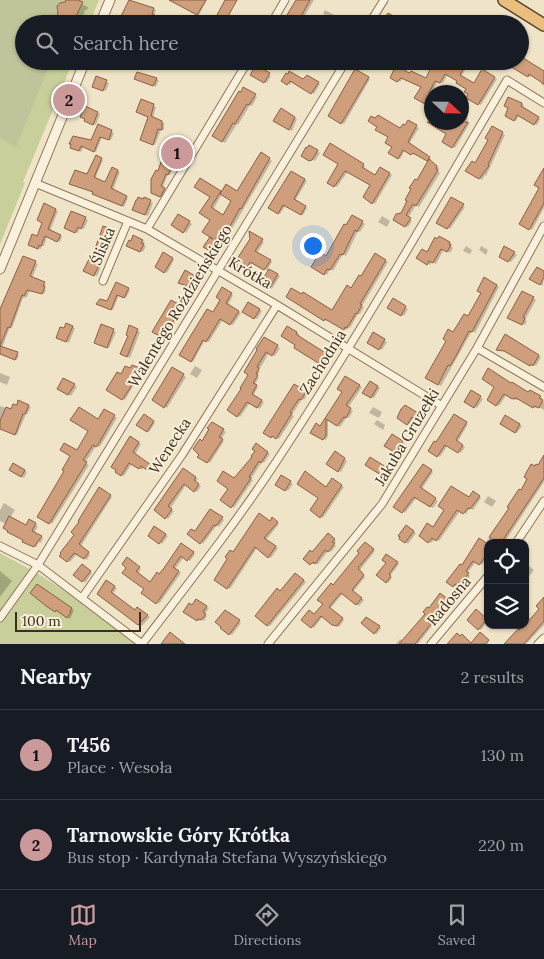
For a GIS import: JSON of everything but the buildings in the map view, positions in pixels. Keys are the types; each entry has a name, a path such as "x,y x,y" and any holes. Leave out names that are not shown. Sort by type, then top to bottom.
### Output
{"highway":[{"path":"504,0 528,15"},
{"path":"529,16 544,25"}],"street":[{"path":"104,15 110,0"},
{"path":"276,15 285,0"},
{"path":"375,15 384,0"},
{"path":"0,270 81,70"},
{"path":"147,229 243,70"},
{"name":"Walentego Roździeńskiego","path":"0,618 38,565 340,70"},
{"name":"Zachodnia","path":"142,644 226,534 274,465 348,349 507,80 544,103"},
{"name":"Krótka","path":"35,183 147,229 277,305 442,406"},
{"name":"Śliska","path":"103,281 128,221"},
{"name":"Jakuba Gruzełki","path":"268,644 382,504 477,348 544,226"},
{"name":"Wenecka","path":"82,598 182,455 277,305"},
{"path":"477,348 544,387"},
{"path":"519,539 544,501"},
{"path":"0,546 38,565 142,644"},
{"name":"Radosna","path":"431,644 484,581"},
{"path":"538,644 544,638"}],"green space":[{"path":"0,0 99,0 93,15 15,15 15,70 69,70 23,182 25,183 0,244"},
{"path":"0,0 66,0 65,3 60,3 57,6 57,15 15,15 15,70 47,70 16,147 0,138"},
{"path":"0,553 37,573 100,613 140,644 0,644"}],"place":[{"name":"Tarnowskie Góry Krótka","path":"69,100"},
{"name":"T456","path":"177,153"}]}
